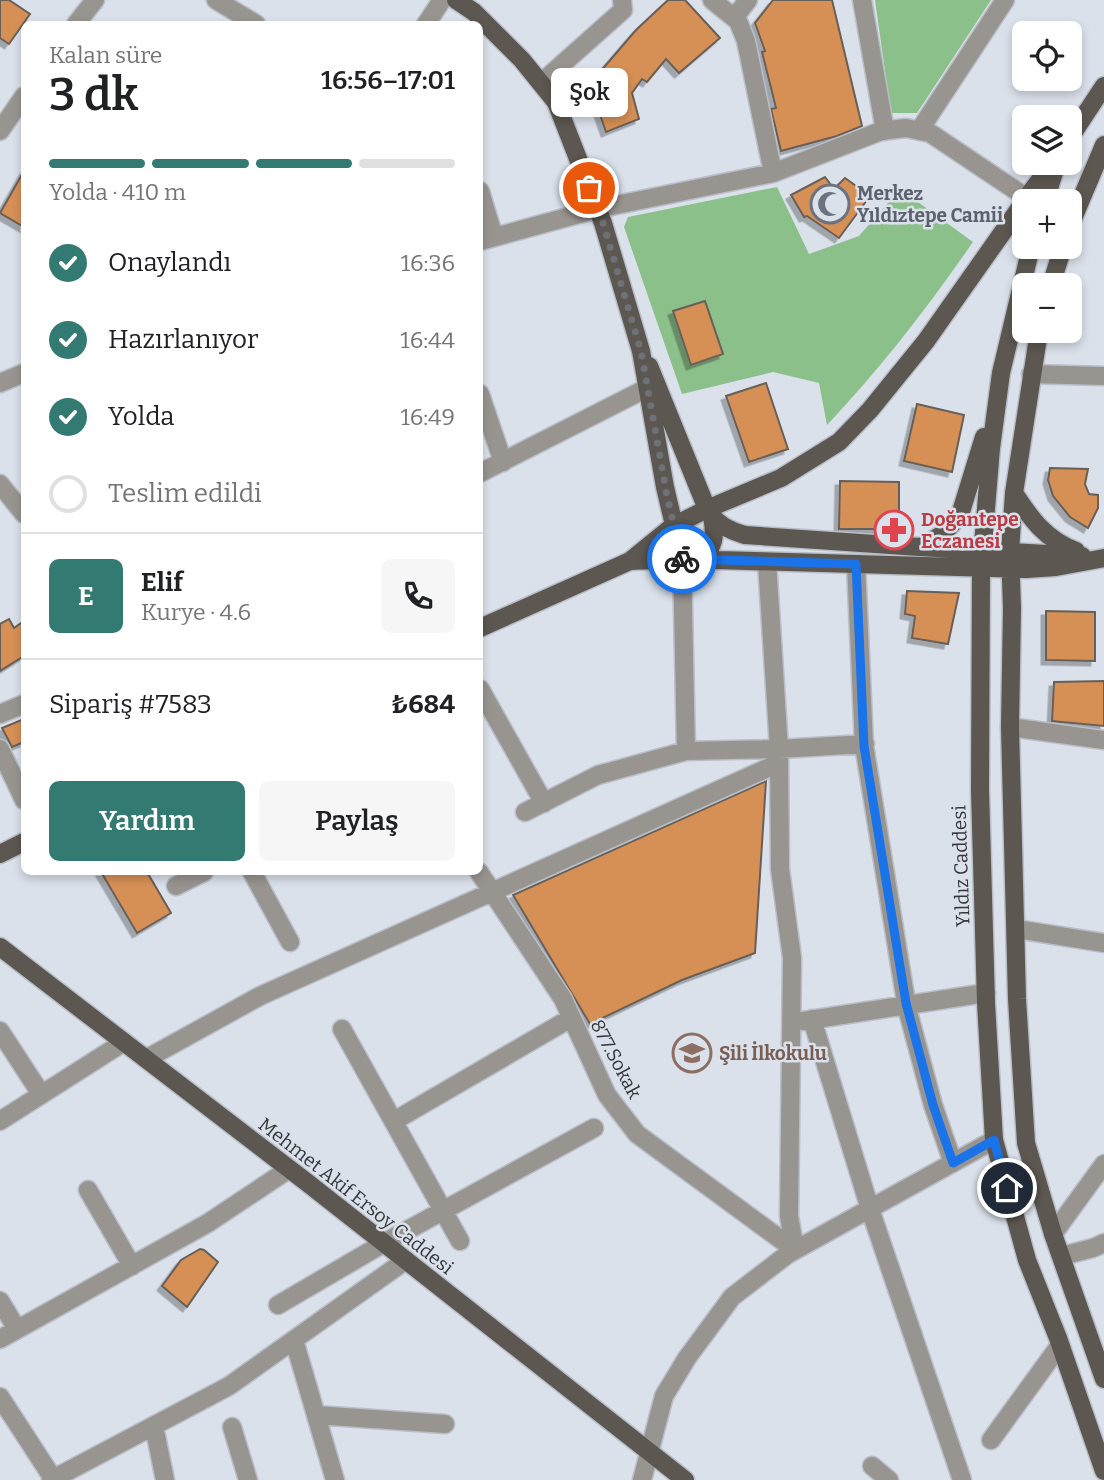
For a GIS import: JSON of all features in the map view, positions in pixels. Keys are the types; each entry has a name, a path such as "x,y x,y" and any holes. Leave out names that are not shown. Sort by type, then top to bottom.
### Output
{"main road":[{"path":"456,0 474,12 522,60 556,102 597,209 641,351 673,526 690,559"},
{"path":"1082,119 1104,86"},
{"path":"1082,197 1104,145"},
{"path":"1034,189 1045,175"},
{"path":"483,627 630,561 673,526 709,513 803,466 839,442 855,427 926,341 1012,219"},
{"name":"Yıldız Caddesi","path":"1028,259 1001,373 991,448 981,569 980,790 986,993 994,1140 1027,1260 1104,1471"},
{"path":"1037,343 1014,493 1010,560 1010,727 1017,999 1026,1143 1053,1234 1104,1379"},
{"path":"641,351 664,399 715,533 712,547 690,559"},
{"path":"919,547 943,534 960,515 974,475 1001,373"},
{"path":"1014,493 1032,520 1062,546 1099,557"},
{"path":"709,513 731,531 745,535 984,550 1010,560"},
{"path":"630,561 690,559 981,569 1010,560 1099,557"},
{"path":"0,854 21,844"},
{"name":"Mehmet Akif Ersoy Caddesi","path":"0,947 406,1260 685,1480"}],"street":[{"path":"78,21 95,0"},
{"path":"216,0 251,21"},
{"path":"428,21 442,0"},
{"path":"712,0 738,21 746,41 774,173"},
{"path":"734,18 748,0"},
{"path":"862,0 885,131"},
{"path":"919,131 1005,0"},
{"path":"541,83 626,3"},
{"path":"0,131 21,100"},
{"path":"483,212 487,239 597,209 774,173 885,131 906,128 930,133 1012,191"},
{"path":"0,383 21,374"},
{"path":"1031,374 1104,376"},
{"path":"483,471 647,388"},
{"path":"483,403 503,462"},
{"path":"0,484 21,510"},
{"path":"686,751 690,559"},
{"path":"767,562 779,756 780,869 792,958 789,1216 795,1250"},
{"path":"856,564 865,744 906,1003 933,1105 953,1163"},
{"path":"483,694 544,803"},
{"path":"0,714 21,705"},
{"path":"1010,727 1104,740"},
{"path":"526,813 598,775 686,751 779,756 865,744"},
{"path":"0,749 21,794"},
{"path":"146,1059 260,996 493,893 779,756"},
{"path":"176,886 198,875"},
{"path":"254,875 290,942"},
{"name":"877.Sokak","path":"481,875 563,999 607,1095 637,1134 795,1250"},
{"path":"1016,929 1104,943"},
{"path":"791,1023 906,1003 986,993"},
{"path":"394,1122 571,1018"},
{"path":"811,1019 870,1209 961,1480"},
{"path":"342,1029 460,1241"},
{"path":"0,1031 41,1094"},
{"path":"0,1121 124,1042"},
{"path":"278,1305 384,1243 593,1129"},
{"path":"642,1480 664,1396 687,1357 732,1297 795,1250 994,1140"},
{"path":"1053,1234 1104,1164"},
{"path":"0,1339 208,1223 289,1169"},
{"path":"88,1190 132,1266"},
{"path":"1062,1256 1093,1248 1104,1242"},
{"path":"0,1397 53,1480 229,1386 406,1260"},
{"path":"0,1301 17,1329"},
{"path":"294,1340 335,1480"},
{"path":"991,1440 1060,1345"},
{"path":"316,1415 445,1424"},
{"path":"154,1426 165,1480"},
{"path":"232,1427 248,1480"},
{"path":"872,1466 889,1480"}],"green space":[{"path":"875,0 991,0 917,113 891,113"},
{"path":"777,187 809,254 859,236 900,189 973,242 903,336 827,425 819,383 773,372 682,394 624,227 628,217"}],"building":[{"path":"0,0 9,0 30,14 25,21 21,21 21,27 9,44 0,38"},
{"path":"668,0 685,0 720,38 679,73 666,59 647,82 642,79 632,93 639,119 606,132 591,89 593,80 636,30"},
{"path":"773,0 832,0 862,126 837,136 781,151 771,109 776,108 762,52 765,51 755,23"},
{"path":"21,176 21,225 0,213"},
{"name":"Merkez Yıldıztepe Camii","path":"825,177 834,189 845,178 870,196 839,238 807,216 804,217 791,195"},
{"path":"705,301 723,354 691,365 673,311"},
{"path":"766,383 788,449 749,462 726,396"},
{"path":"917,404 964,415 952,472 904,461"},
{"path":"1050,468 1088,469 1085,484 1089,494 1098,495 1098,508 1088,528 1070,517 1053,496 1048,480"},
{"path":"840,481 899,482 899,529 839,529"},
{"path":"907,591 959,593 948,644 912,638 915,616 905,614"},
{"path":"1046,611 1095,612 1095,661 1046,660"},
{"path":"9,619 14,628 21,623 21,658 0,671 0,624"},
{"path":"1104,681 1104,726 1052,721 1054,682"},
{"path":"21,720 21,743 12,747 2,728"},
{"path":"766,781 755,953 682,980 590,1024 513,895"},
{"path":"103,875 149,875 171,913 137,933"},
{"path":"200,1249 218,1262 187,1307 162,1286 181,1260"}],"way so far":[{"path":"589,188 603,223 641,351 676,542 682,559"}],"place":[{"name":"Şok","path":"589,188"},
{"name":"Merkez Yıldıztepe Camii","path":"830,204"},
{"name":"Doğantepe Eczanesi","path":"894,530"},
{"name":"Şili İlkokulu","path":"692,1053"}],"route":[{"path":"682,559 856,564 864,746 907,1008 933,1105 953,1163 994,1140 1007,1188"}]}
